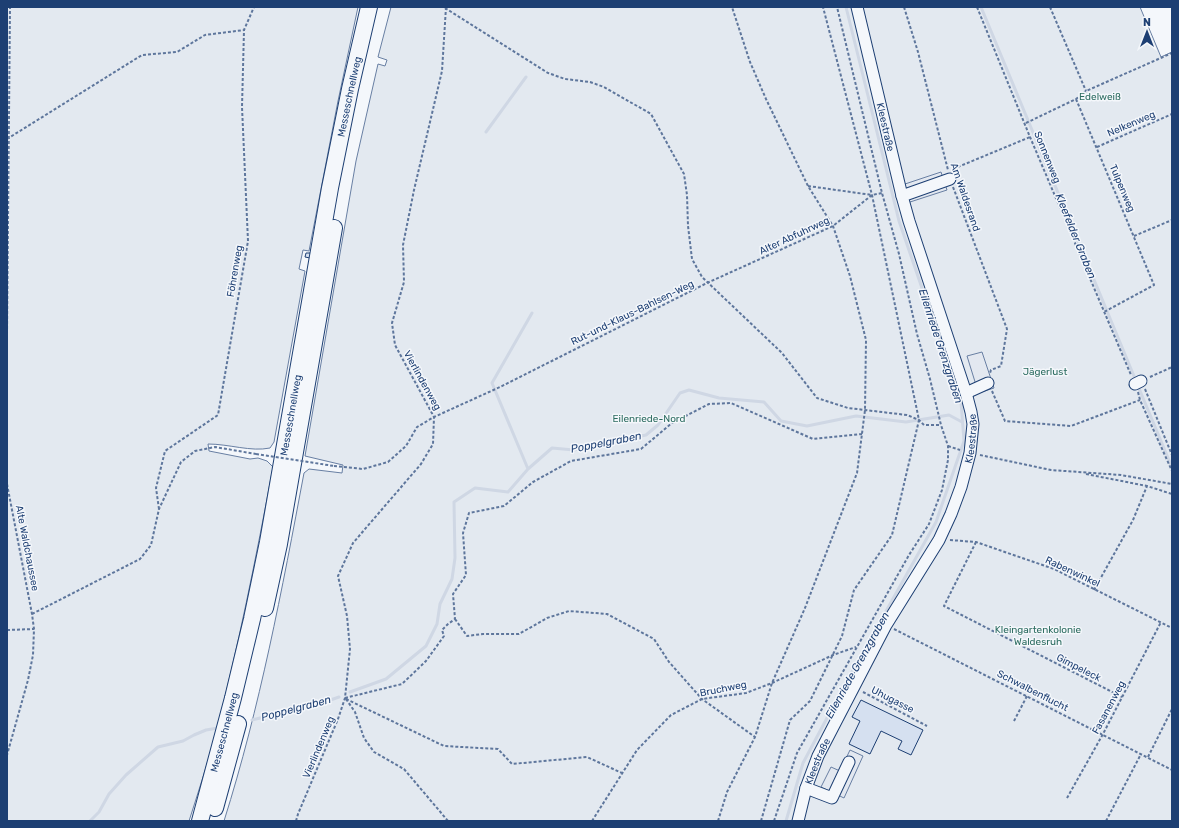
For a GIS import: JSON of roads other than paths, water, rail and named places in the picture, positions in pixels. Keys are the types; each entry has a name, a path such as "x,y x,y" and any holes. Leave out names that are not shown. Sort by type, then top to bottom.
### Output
{"highway":[{"name":"Messeschnellweg","path":"200,821 234,698 254,611 268,542 330,188 350,89 369,7"},
{"name":"Messeschnellweg","path":"211,821 244,701 279,544 341,189 360,92 380,7"}],"street":[{"name":"Kleestraße","path":"798,821 806,788 818,756 886,625 938,540 950,514 961,487 970,453 973,424 966,393 909,222 857,7"},
{"path":"902,196 949,175"},
{"path":"966,393 988,383"},
{"path":"806,788 832,798 850,762"}],"waterway":[{"name":"Eilenriede Grenzgraben","path":"786,821 803,763 843,688 936,522 964,441 961,402 899,221 846,7"},
{"name":"Kleefelder Graben","path":"981,7 1136,381"},
{"path":"486,132 526,77"},
{"path":"528,469 492,383 532,313"},
{"name":"Kleefelder Graben","path":"1138,386 1171,465"},
{"name":"Poppelgraben","path":"350,692 386,679 426,646 437,624 440,604 452,579 455,558 454,502 475,488 508,492 528,469 552,448 574,450 646,435 658,425 680,393 689,390 719,398 764,402 781,421 807,426 856,416 906,422 949,415 962,422"},
{"name":"Poppelgraben","path":"252,720 307,707 339,697"},
{"name":"Poppelgraben","path":"90,821 99,812 109,794 126,775 158,747 183,741 206,730 218,728"}],"park label":[{"name":"Edelweiß","path":"1100,96"},
{"name":"Jägerlust","path":"1045,371"},
{"name":"Eilenriede-Nord","path":"649,418"},
{"name":"Kleingartenkolonie Waldesruh","path":"1038,634"}]}
